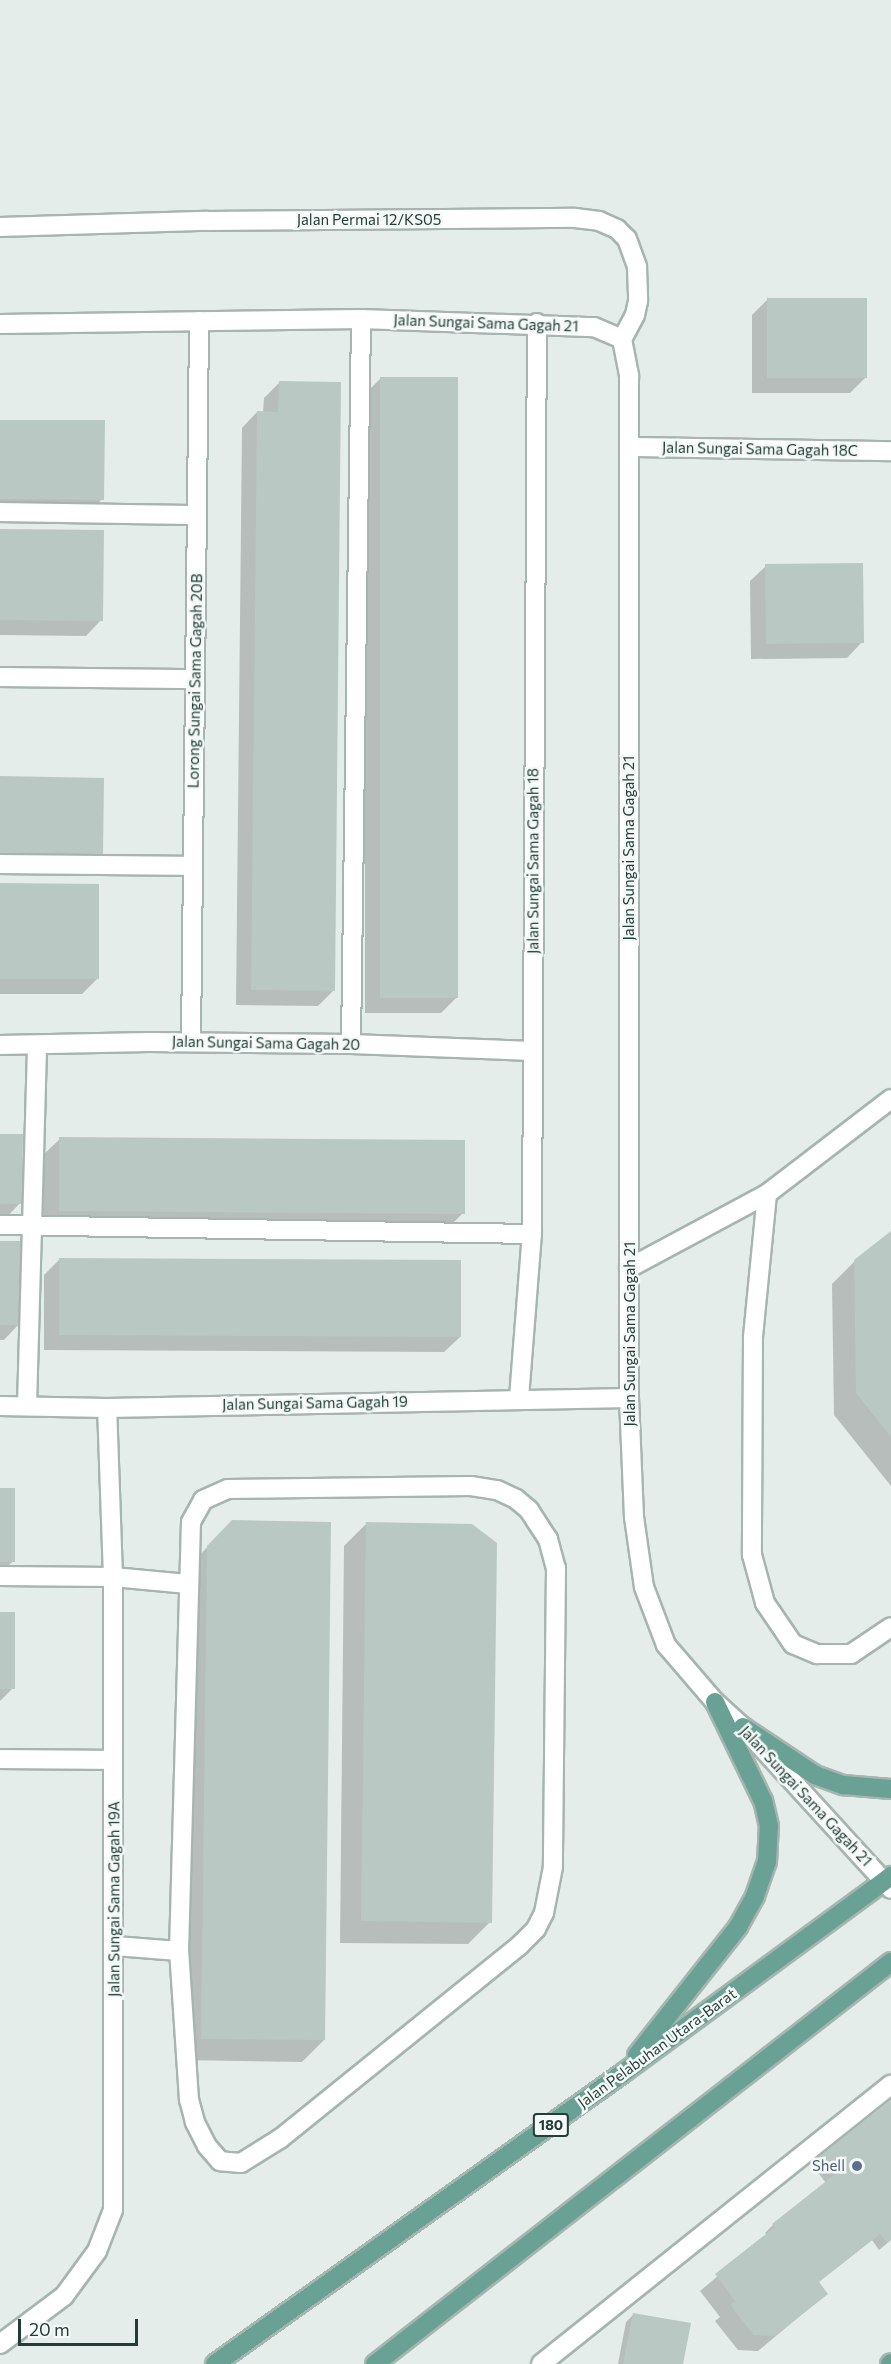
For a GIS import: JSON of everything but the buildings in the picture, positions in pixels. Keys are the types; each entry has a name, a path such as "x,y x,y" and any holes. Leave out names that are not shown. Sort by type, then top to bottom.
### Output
{"main road":[{"path":"623,2073 738,1927 754,1896 767,1862 769,1826 763,1802 714,1702"},
{"path":"743,1727 814,1775 843,1785 891,1789"},
{"name":"Jalan Pelabuhan Utara-Barat","path":"215,2364 889,1882"},
{"path":"375,2364 891,1962"}],"street":[{"name":"Jalan Permai 12/KS05","path":"0,227 219,220 574,218 598,221 617,229 627,238 637,267 638,301 622,339"},
{"name":"Jalan Sungai Sama Gagah 21","path":"0,324 361,319 537,323 594,327 622,339 629,376 629,1398 634,1517 644,1587 666,1645 714,1702 743,1727 889,1882"},
{"path":"351,1044 361,319"},
{"name":"Lorong Sungai Sama Gagah 20B","path":"191,1042 199,321"},
{"name":"Jalan Sungai Sama Gagah 18","path":"519,1398 532,1234 537,323"},
{"name":"Jalan Sungai Sama Gagah 18C","path":"628,447 891,451"},
{"path":"0,512 196,515"},
{"path":"0,677 195,679"},
{"path":"0,864 193,866"},
{"name":"Jalan Sungai Sama Gagah 20","path":"0,1045 191,1042 351,1044 532,1051"},
{"path":"27,1406 37,1045"},
{"path":"629,1268 766,1194 891,1099"},
{"path":"766,1194 752,1361 752,1556 765,1602 792,1644 817,1654 850,1654 891,1627"},
{"path":"0,1225 532,1234"},
{"name":"Jalan Sungai Sama Gagah 19","path":"0,1406 106,1408 519,1398 629,1398"},
{"name":"Jalan Sungai Sama Gagah 19A","path":"0,2344 64,2296 97,2251 112,2210 115,1946 112,1577 106,1408"},
{"path":"471,1486 496,1490 516,1499 539,1524 548,1539 556,1568 553,1867 544,1914 536,1929 519,1946 281,2138 241,2163 220,2161 212,2154 195,2122 189,2100 179,1951 188,1584 190,1522 203,1500 228,1489 471,1486"},
{"path":"0,1576 112,1577 188,1584"},
{"path":"0,1759 113,1760"},
{"path":"115,1946 179,1951"},
{"path":"541,2364 891,2085"}],"place":[{"name":"Shell","path":"857,2166"}]}
